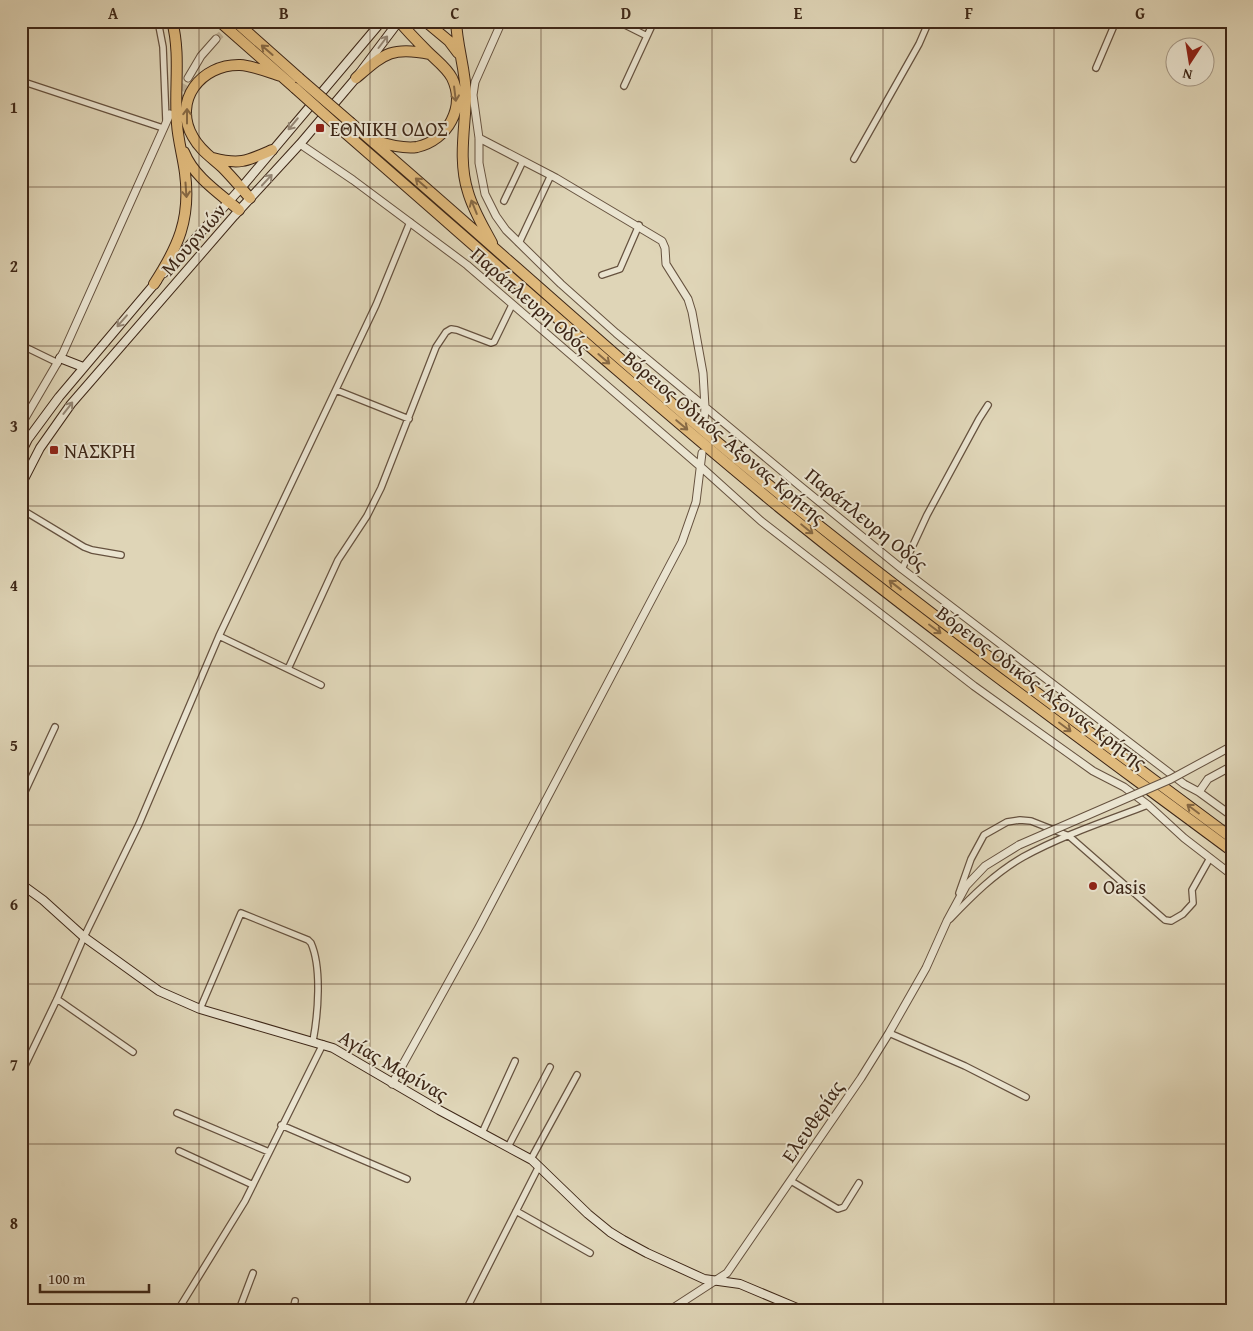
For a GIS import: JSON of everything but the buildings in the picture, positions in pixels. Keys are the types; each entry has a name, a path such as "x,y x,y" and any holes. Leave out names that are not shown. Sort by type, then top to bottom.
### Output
{"highway":[{"path":"154,284 175,250 184,225 187,198 177,124 177,51 172,21"},
{"name":"Βόρειος Οδικός Άξονας Κρήτης","path":"219,21 644,394 779,507 888,594 1232,851"},
{"name":"Βόρειος Οδικός Άξονας Κρήτης","path":"235,21 652,387 794,505 894,585 1232,838"},
{"path":"371,140 400,147 416,147 438,138 450,126 455,110 456,91 451,77 399,21"},
{"path":"425,21 449,41 461,58"},
{"path":"456,21 466,96 463,148 467,190 496,250"},
{"path":"356,78 381,57 389,53 408,51 430,54"},
{"path":"250,198 200,148 192,136 186,119 188,99 193,88 201,78 219,68 242,65 281,76"},
{"path":"180,142 186,158 202,179 239,210"},
{"path":"209,157 242,162 272,150"}],"main road":[{"path":"21,453 43,418 83,367 154,284 229,202 382,21"},
{"name":"Μουρνιών","path":"21,485 40,448 71,404 239,210 300,144 356,78 399,21"},
{"path":"59,360 83,367"},
{"name":"Αγίας Μαρίνας","path":"21,884 43,900 84,937 159,991 200,1009 323,1044 343,1053 392,1084 531,1159 588,1214 610,1232 647,1253 704,1280 740,1284 802,1310"}],"street":[{"path":"21,425 59,360 168,117 163,47 158,21"},
{"name":"Παράπλευρη Οδός","path":"502,21 475,82 473,95 485,194 496,216 519,243 616,333 902,569 1184,784 1199,792 1232,816"},
{"path":"616,21 647,36"},
{"path":"624,86 654,21"},
{"path":"854,159 930,21"},
{"path":"1096,68 1116,21"},
{"path":"188,78 201,56 216,39"},
{"path":"21,82 163,128"},
{"path":"479,138 551,175 662,240 665,244 665,258 668,268 688,299 692,312 703,373 704,422"},
{"name":"Παράπλευρη Οδός","path":"300,144 467,265 761,521 974,686 1093,771 1124,787 1232,874"},
{"path":"504,201 523,160"},
{"path":"519,243 551,175"},
{"path":"21,1074 84,937 139,824 219,636 376,305 410,222"},
{"path":"602,275 620,269 639,225"},
{"path":"288,669 338,560 375,502 436,347 446,332 451,329 490,343 494,342 512,305"},
{"path":"21,345 59,360"},
{"path":"336,390 409,419"},
{"path":"902,569 927,515 988,405"},
{"path":"392,1084 478,929 682,542 696,502 702,453"},
{"path":"21,509 84,547 121,555"},
{"path":"219,636 321,685"},
{"path":"21,800 56,727"},
{"name":"Ελευθερίας","path":"670,1310 727,1273 861,1078 926,968 958,898 975,875 985,866 1019,845 1154,786 1232,746"},
{"path":"1199,792 1208,779 1232,766"},
{"path":"946,923 995,876 1023,857 1069,836 1148,805"},
{"path":"958,898 978,843 984,835 1007,822 1026,820 1042,824 1069,836 1165,920 1171,921 1183,914 1193,903 1192,890 1210,858"},
{"path":"200,1009 241,913 308,940 311,943 317,976 317,1016 313,1041"},
{"path":"57,999 133,1052"},
{"path":"889,1033 964,1066 1026,1097"},
{"path":"178,1310 213,1255 253,1185 281,1125 323,1044"},
{"path":"482,1133 515,1061"},
{"path":"508,1147 550,1067"},
{"path":"531,1159 577,1075"},
{"path":"177,1113 269,1152"},
{"path":"281,1125 407,1179"},
{"path":"179,1151 253,1185"},
{"path":"466,1310 539,1166"},
{"path":"791,1181 838,1209 844,1207 859,1182"},
{"path":"516,1211 590,1253"},
{"path":"239,1310 253,1273"},
{"path":"293,1310 295,1301"}],"tunnel":[{"path":"216,39 231,26"},
{"path":"177,100 188,78"}],"place":[{"name":"ΕΘΝΙΚΗ ΟΔΟΣ","path":"320,128"},
{"name":"ΝΑΣΚΡΗ","path":"54,450"},
{"name":"Oasis","path":"1093,886"}]}
